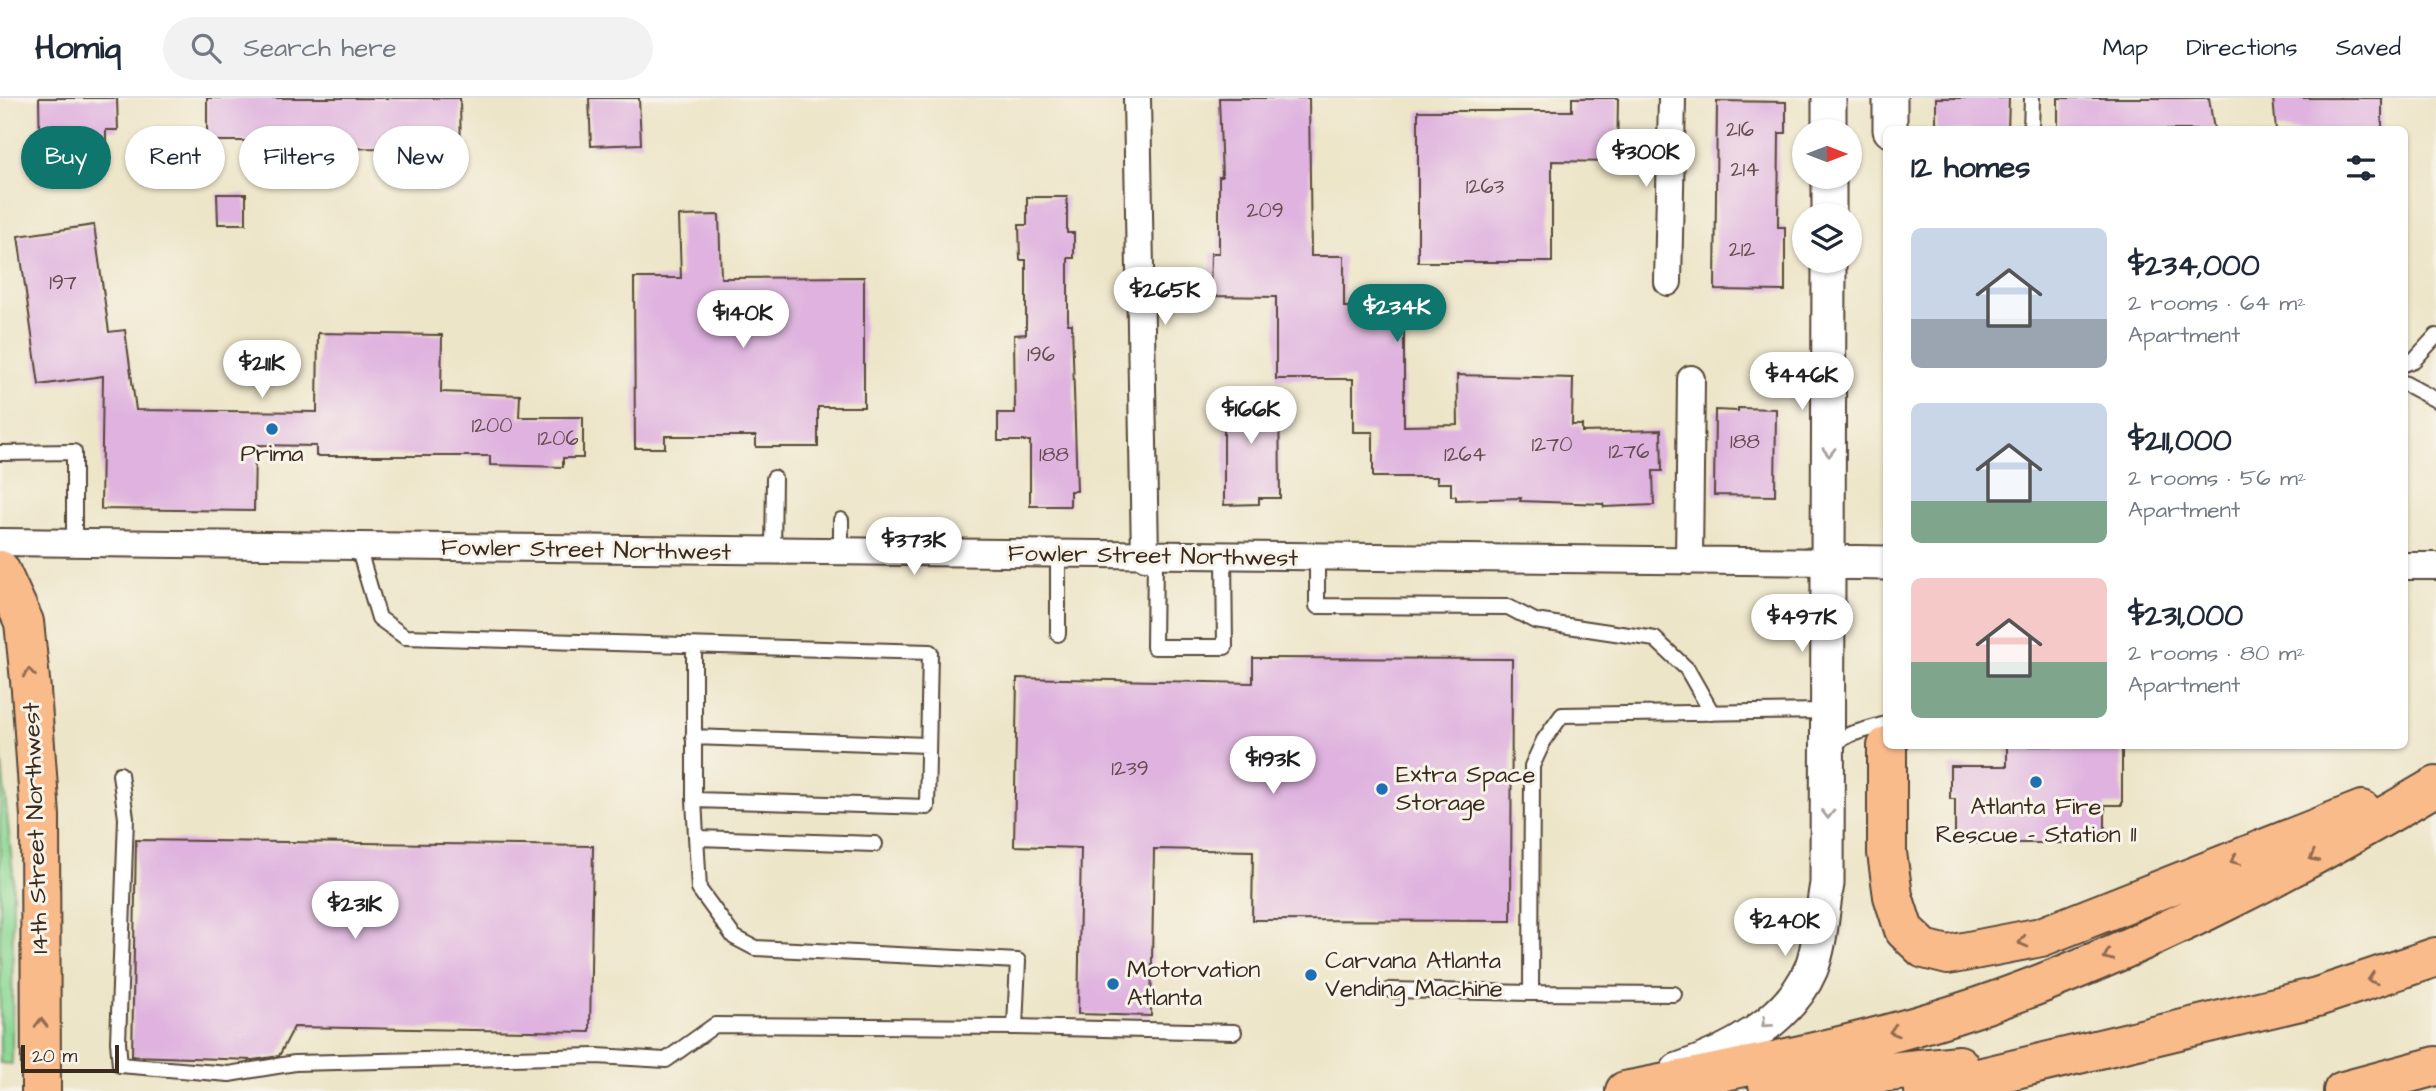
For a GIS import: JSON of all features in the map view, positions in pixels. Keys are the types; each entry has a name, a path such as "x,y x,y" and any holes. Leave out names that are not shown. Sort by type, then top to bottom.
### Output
{"main road":[{"name":"14th Street Northwest","path":"0,570 24,622 31,690 40,816 41,1091"},
{"path":"1887,749 1887,853 1893,896 1904,930 1924,949 1948,955 2041,937 2128,905 2307,830 2436,784"},
{"path":"1625,1091 1861,1042 2013,995 2102,958 2317,856 2436,784"},
{"path":"1924,1091 2318,997 2436,957"},
{"path":"1662,1091 1932,1069 2145,1039"},
{"path":"2343,1091 2436,1066"}],"street":[{"path":"1138,98 1150,556"},
{"path":"1668,282 1672,98"},
{"path":"1829,98 1829,119"},
{"path":"1890,98 1890,126"},
{"path":"1616,1091 1690,1066 1746,1040 1788,1005 1811,968 1827,884 1829,273"},
{"path":"1689,561 1691,379"},
{"name":"Fowler Street Northwest","path":"0,542 1058,556 1883,563"},
{"path":"2408,566 2436,566"}],"lane":[{"path":"2031,126 2032,98"},
{"path":"2408,362 2414,360 2436,336"},
{"path":"2408,385 2436,400"},
{"path":"0,453 74,452 74,543"},
{"path":"772,552 774,478"},
{"path":"841,520 841,553"},
{"path":"358,547 379,618 405,637 930,652 927,807 694,800"},
{"path":"1058,556 1058,634"},
{"path":"1150,556 1154,646 1225,646 1224,557"},
{"path":"1317,558 1317,606 1508,607 1535,621 1655,639 1687,669 1712,713"},
{"path":"694,647 694,800 699,889 734,937 755,948 1018,961 1015,1027"},
{"path":"1531,993 1532,766 1544,740 1563,715 1828,711"},
{"path":"1828,746 1851,734 1883,725"},
{"path":"693,737 928,745"},
{"path":"120,774 126,818 118,1042 120,1065 229,1074 295,1063 597,1056 666,1060 715,1025 1234,1032"},
{"path":"698,838 875,844"},
{"path":"1390,990 1674,994"}],"green space":[{"path":"0,746 13,874 12,1064 0,1063"}],"building":[{"path":"39,98 117,98 118,130 111,130 111,126 40,126"},
{"path":"207,98 460,98 460,126 373,126 373,148 359,148 359,126 239,126 239,141 225,141 225,126 207,126"},
{"path":"589,98 639,98 641,144 591,146"},
{"path":"1219,98 1309,98 1311,256 1344,256 1344,307 1404,307 1404,426 1458,425 1457,375 1573,378 1572,425 1582,425 1582,432 1661,430 1662,471 1653,471 1654,505 1604,507 1603,504 1520,501 1521,498 1456,500 1456,496 1451,496 1451,483 1437,483 1437,477 1373,477 1373,432 1353,432 1353,379 1276,379 1276,297 1210,296 1211,253 1219,253 1219,177 1222,177"},
{"path":"1572,98 1618,98 1617,162 1552,161 1552,262 1418,262 1418,111 1572,111"},
{"path":"1936,98 2009,98 2008,126 1936,126"},
{"path":"2058,98 2209,98 2213,126 2058,126"},
{"path":"2273,98 2382,98 2382,126 2276,126"},
{"path":"1717,101 1786,102 1786,133 1779,133 1778,227 1785,227 1785,291 1715,290"},
{"path":"217,194 246,194 246,224 218,224"},
{"path":"1027,197 1067,197 1067,233 1074,233 1074,258 1068,258 1068,324 1072,324 1077,491 1070,491 1070,506 1030,506 1030,441 998,441 998,413 1015,413 1014,335 1026,334 1026,260 1020,260 1019,225 1027,225"},
{"path":"719,215 721,278 864,277 864,407 818,407 818,447 756,447 756,436 665,436 665,448 635,448 634,278 681,278 679,216"},
{"name":"Prima","path":"94,225 109,332 125,330 136,410 317,412 318,333 442,335 441,392 520,395 519,417 583,417 583,458 563,458 563,467 490,465 490,456 316,456 316,446 255,445 254,511 101,509 103,376 39,385 18,236"},
{"path":"1279,390 1280,498 1259,498 1259,504 1224,505 1224,391"},
{"path":"1738,408 1776,409 1775,496 1714,495 1715,410 1738,411"},
{"path":"1253,658 1512,659 1511,921 1252,920 1253,851 1154,849 1151,1016 1078,1014 1081,848 1014,846 1017,678 1253,683"},
{"name":"Atlanta Fire Rescue - Station 11","path":"2007,749 2122,749 2122,805 2105,805 2105,843 1955,843 1955,799 1950,799 1950,766 2007,766"},
{"path":"136,840 593,846 590,1032 294,1027 279,1056 253,1060 132,1056"}],"place":[{"name":"Prima","path":"272,429"},
{"name":"Atlanta Fire Rescue - Station 11","path":"2036,782"},
{"name":"Extra Space Storage","path":"1382,789"},
{"name":"Carvana Atlanta Vending Machine","path":"1311,975"},
{"name":"Motorvation Atlanta","path":"1113,984"}]}
